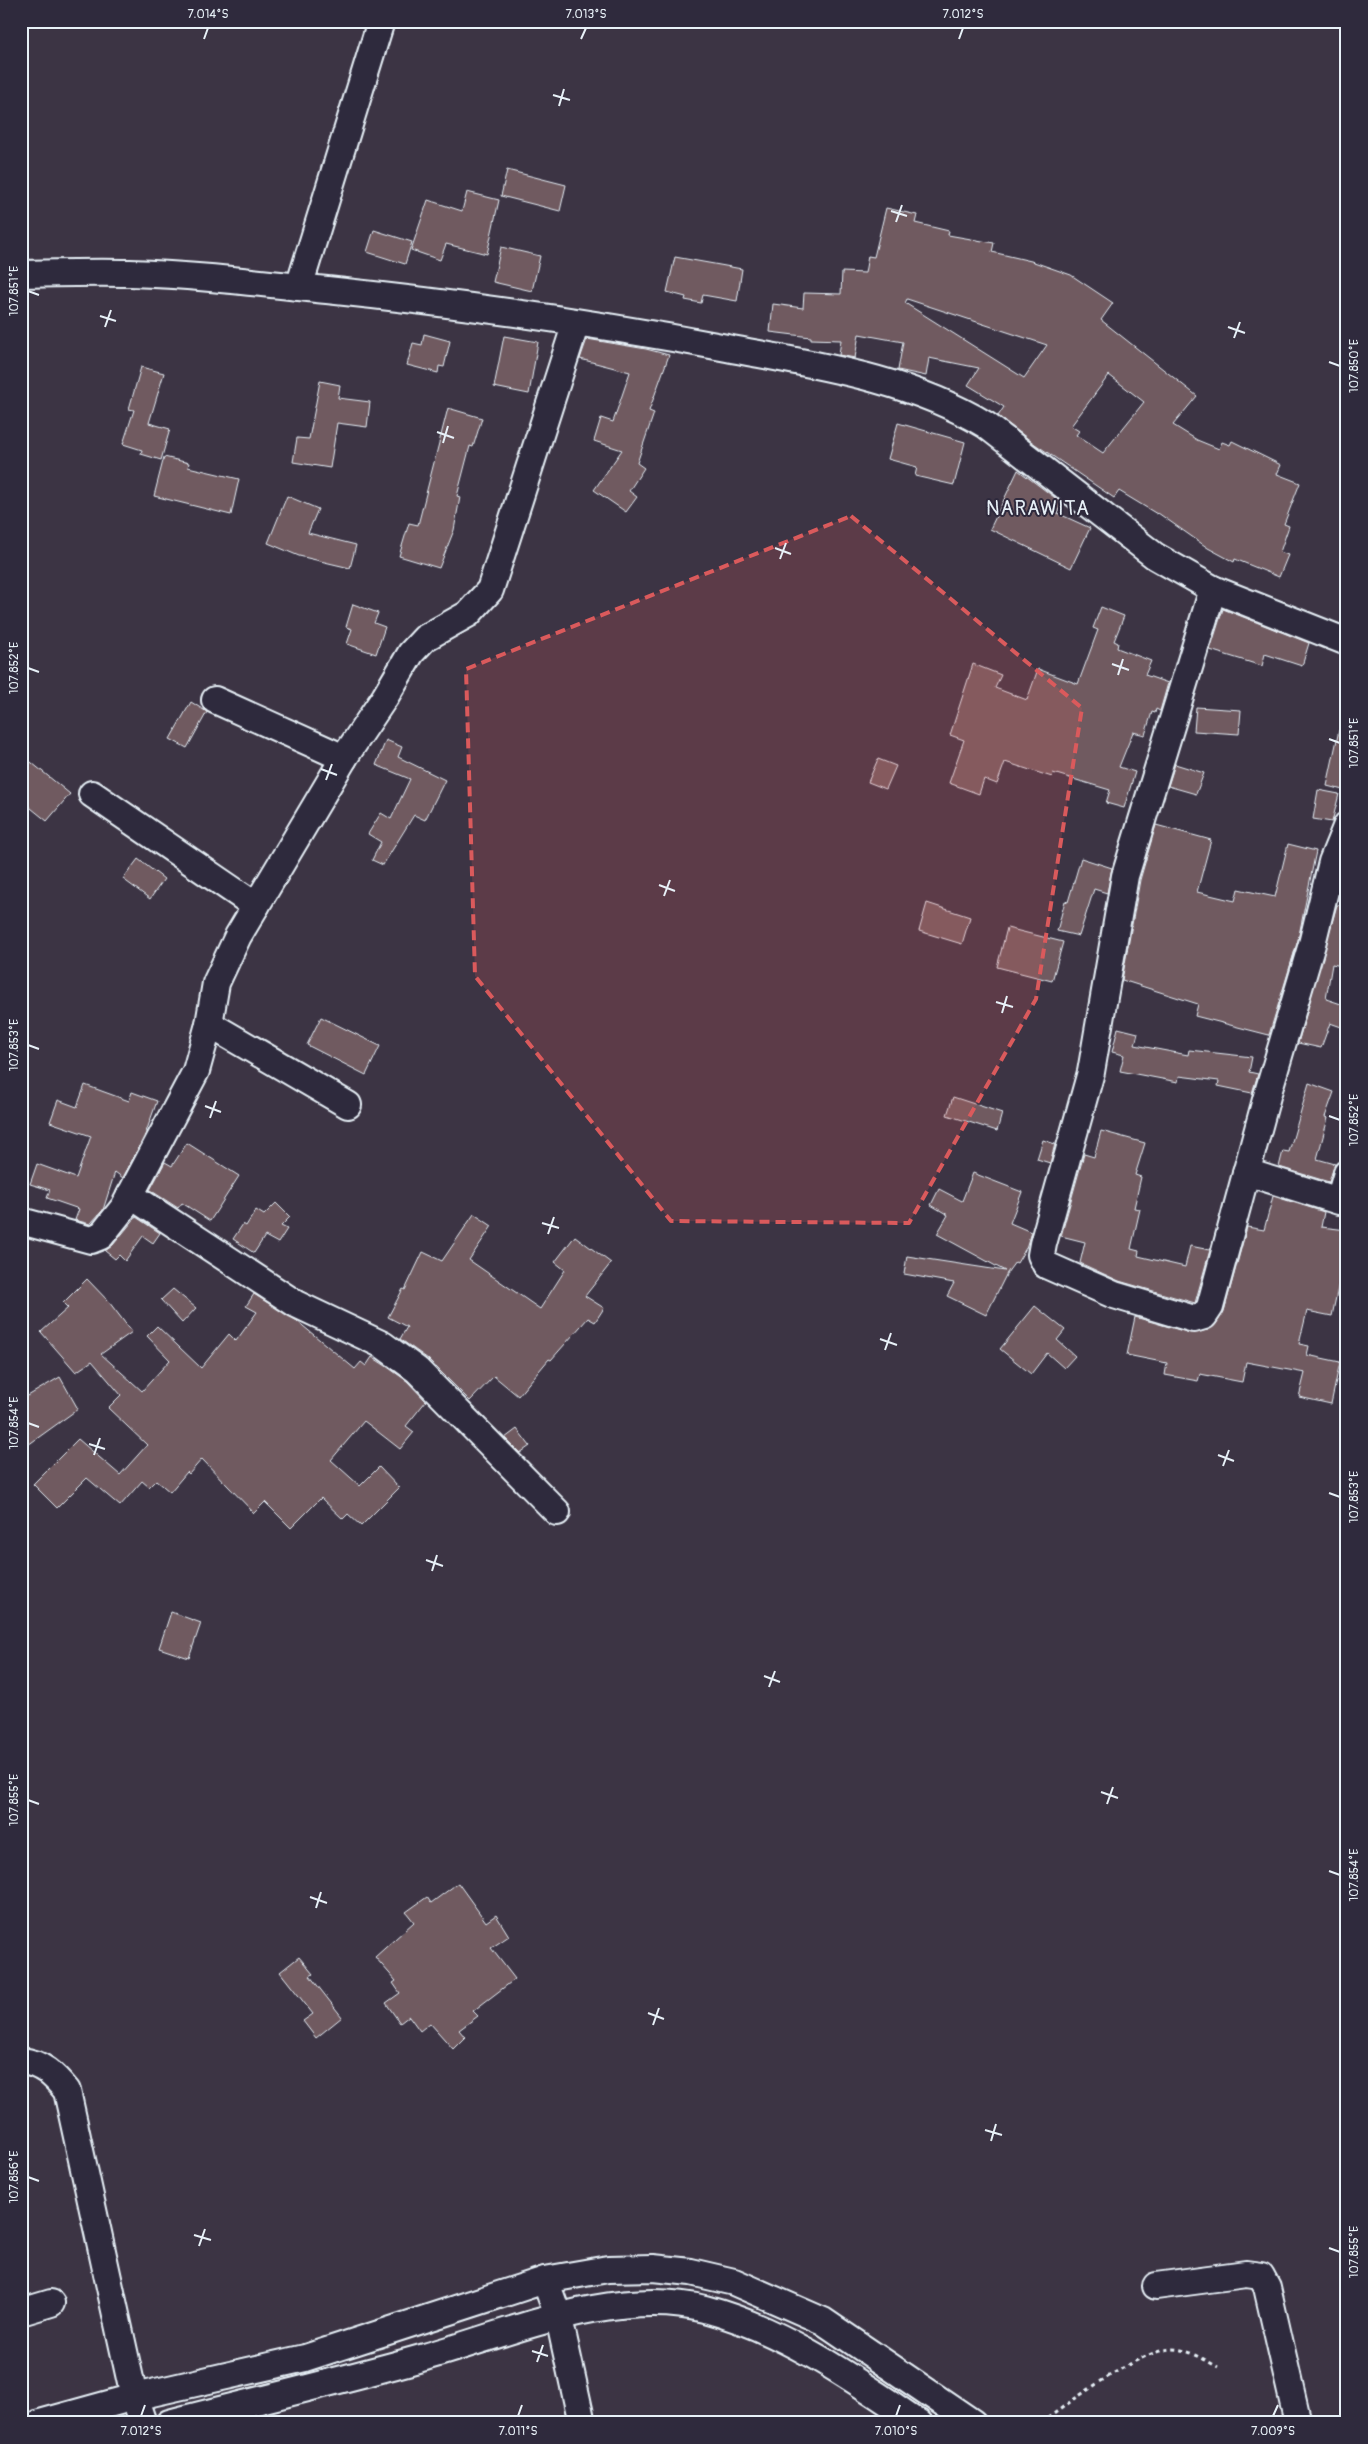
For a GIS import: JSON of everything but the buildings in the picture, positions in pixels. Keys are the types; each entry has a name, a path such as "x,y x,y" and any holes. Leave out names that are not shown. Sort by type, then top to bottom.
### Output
{"street":[{"path":"299,287 381,21"},
{"path":"21,274 138,273 410,298 668,337 791,361 880,382 931,397 986,425 1135,542 1213,589 1347,642"},
{"path":"21,1222 92,1240 101,1236 130,1195 196,1071 209,1024 216,983 238,936 344,758 385,697 410,653 425,638 468,614 490,590 576,323"},
{"path":"1213,589 1125,876 1091,1072 1043,1244 1042,1260 1046,1265 1114,1295 1194,1319 1204,1316 1210,1307 1246,1172 1312,944 1332,862 1347,825"},
{"path":"215,700 344,758"},
{"path":"92,794 256,906"},
{"path":"209,1024 348,1104"},
{"path":"1246,1172 1338,1201 1347,1172"},
{"path":"130,1195 296,1304 383,1345 401,1357 417,1370 557,1512"},
{"path":"21,2061 40,2066 54,2074 67,2091 134,2397 143,2423"},
{"path":"40,2423 134,2397 305,2358 545,2280 608,2269 653,2268 691,2272 734,2282 823,2321 973,2423"},
{"path":"1156,2286 1246,2274 1261,2276 1267,2287 1298,2423"},
{"path":"545,2280 559,2318 582,2423"},
{"path":"169,2423 424,2357 559,2318 620,2304 662,2302 705,2309 761,2330 805,2350 919,2423"},
{"path":"21,2312 51,2303"}],"path":[{"path":"1041,2423 1116,2372 1158,2351 1172,2349 1187,2351 1218,2367"}],"highlighted area":[{"path":"851,516 1082,708 1036,999 909,1223 671,1221 475,976 466,669"}],"district":[{"name":"NARAWITA","path":"1038,508"}]}
